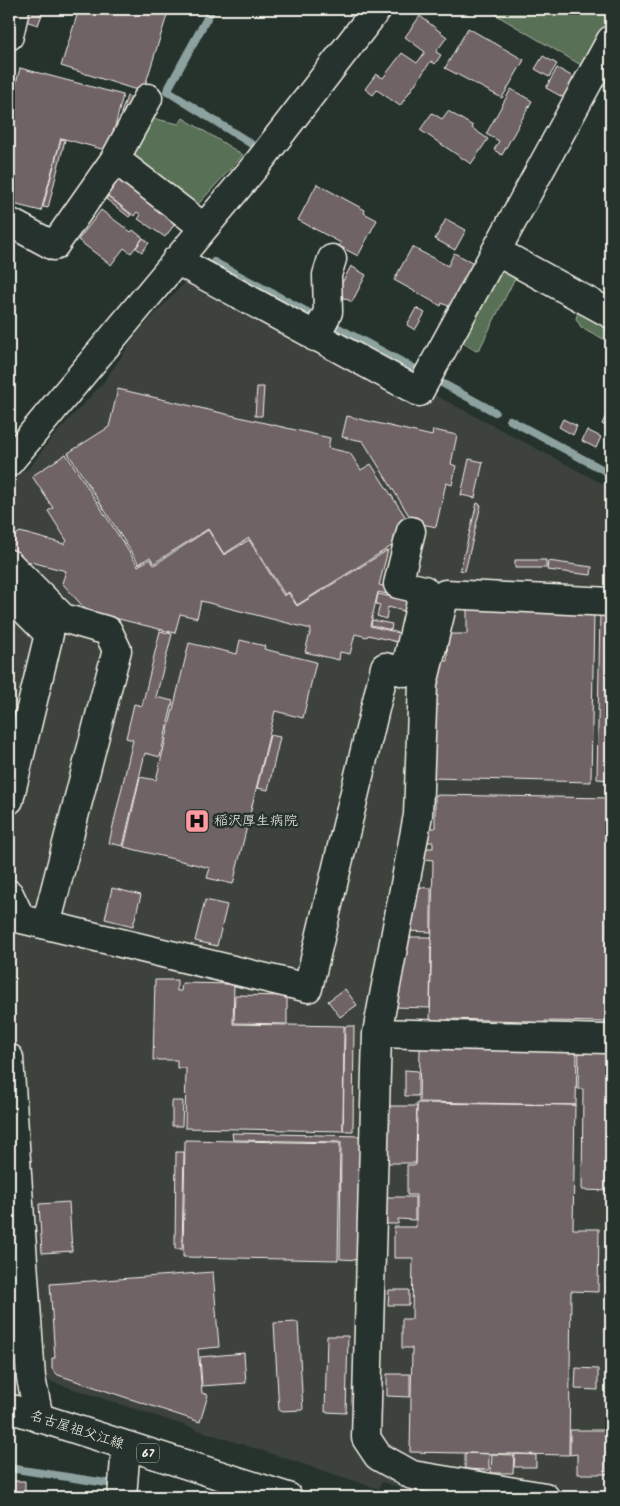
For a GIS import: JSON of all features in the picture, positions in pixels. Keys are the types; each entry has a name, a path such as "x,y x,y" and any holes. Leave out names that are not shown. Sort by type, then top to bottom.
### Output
{"street":[{"path":"9,36 15,9"},
{"path":"9,462 258,163 377,9"},
{"path":"176,260 419,392 611,40"},
{"path":"9,222 54,246 115,159 148,98"},
{"path":"115,159 203,228"},
{"path":"496,251 611,314"},
{"path":"315,337 328,312 327,275 332,260"},
{"path":"9,894 21,919 308,988 385,667 405,672 424,590 398,584 411,531"},
{"path":"9,564 56,626"},
{"path":"9,594 56,626 108,631 118,650 46,925"},
{"path":"544,1497 412,1475 378,1456 366,1438 377,1033 418,815 423,684 445,594 611,602"},
{"path":"9,800 56,626"},
{"path":"377,1033 606,1039"},
{"path":"9,1058 31,1378 39,1418"},
{"name":"名古屋祖父江線","path":"9,1408 288,1497"},
{"path":"122,1497 126,1446"}],"shaded area":[{"path":"187,280 425,404 431,393 611,488 611,1497 431,1497 382,1482 379,1489 40,1378 24,1199 15,1044 9,1001 9,480 31,466 50,440 103,383 139,331"}],"green space":[{"path":"486,9 611,9 611,23 586,68"},
{"path":"146,117 179,124 183,118 243,155 192,211 124,158"},
{"path":"502,265 519,270 479,350 476,351 460,341"},
{"path":"578,311 611,320 611,343 581,327 576,319"}],"building":[{"path":"26,9 43,12 38,25 22,20"},
{"path":"79,9 169,9 143,92 61,66"},
{"path":"420,16 447,37 436,52 441,55 435,64 431,61 400,106 377,90 373,95 365,89 376,74 383,78 402,53 417,63 425,52 405,37"},
{"path":"468,28 524,60 502,98 445,68"},
{"path":"543,56 557,64 549,77 535,69"},
{"path":"20,68 123,95 109,151 61,138 41,211 9,203 9,111"},
{"path":"557,68 577,79 566,99 546,88"},
{"path":"511,89 532,101 502,155 494,150 499,141 486,134"},
{"path":"127,96 133,98 128,115 121,113"},
{"path":"448,111 473,126 472,128 488,139 471,164 420,130 432,113 442,119"},
{"path":"61,139 65,140 48,208 43,207"},
{"path":"121,176 178,220 165,237 138,219 141,215 137,212 134,216 107,195"},
{"path":"317,184 365,210 364,213 377,220 358,256 339,246 341,243 298,220"},
{"path":"108,196 131,215 129,217 106,199"},
{"path":"101,210 131,232 133,230 143,238 131,253 124,248 111,265 78,240"},
{"path":"446,219 466,230 455,250 435,239"},
{"path":"143,238 149,243 142,252 136,248"},
{"path":"412,247 448,266 454,253 476,264 452,308 442,303 441,306 394,280"},
{"path":"351,266 366,275 352,302 336,294"},
{"path":"416,308 425,313 415,330 407,325"},
{"path":"257,387 264,387 262,416 255,416"},
{"path":"118,389 330,438 328,448 350,453 361,470 371,464 410,524 406,537 297,605 289,592 285,595 249,538 224,554 208,529 154,563 150,557 139,564 68,453 109,427"},
{"path":"611,405 611,429 602,424"},
{"path":"347,416 432,436 433,430 457,435 451,464 456,466 452,485 446,483 436,527 413,522 363,441 342,437"},
{"path":"563,419 577,426 573,435 559,427"},
{"path":"587,430 601,437 596,448 582,441"},
{"path":"66,454 138,566 150,559 154,565 208,530 224,555 249,540 284,596 288,593 297,606 388,550 379,585 414,594 413,600 378,592 370,626 404,634 402,643 355,634 350,654 340,652 339,660 305,652 311,629 201,601 197,618 180,614 175,633 87,611 62,583 66,571 15,558 9,547 11,538 20,532 64,544 67,541 48,511 53,508 32,476"},
{"path":"469,459 483,462 475,498 461,495"},
{"path":"477,503 481,505 465,571 460,570"},
{"path":"515,560 546,560 546,568 515,568"},
{"path":"548,561 592,567 591,575 547,570"},
{"path":"378,594 414,602 412,613 388,607 386,619 377,616 380,605 376,604"},
{"path":"467,608 594,611 591,782 432,778 434,660 447,661 448,634 467,634"},
{"path":"600,611 611,611 611,780 597,779"},
{"path":"372,620 392,624 391,630 371,625"},
{"path":"9,629 14,630 9,652"},
{"path":"160,631 172,634 156,697 173,701 160,757 145,753 123,846 109,843 133,740 126,738 134,704 142,706"},
{"path":"240,640 265,646 264,649 316,662 303,718 275,711 233,884 207,878 210,868 124,847 140,777 156,780 189,643 237,654"},
{"path":"270,735 280,737 268,790 257,788"},
{"path":"435,795 611,798 611,1022 545,1021 545,1028 529,1027 529,1021 448,1019 448,1023 430,1023 433,860 424,859 424,848 433,848 433,842 425,842 425,828 435,828"},
{"path":"407,887 431,888 431,932 407,931"},
{"path":"112,888 141,895 133,926 105,919"},
{"path":"205,900 227,905 217,946 195,941"},
{"path":"406,937 431,937 430,1008 394,1007"},
{"path":"155,980 177,980 177,991 181,991 182,983 234,984 233,1024 344,1026 343,1131 185,1128 186,1068 177,1068 177,1060 153,1060"},
{"path":"345,989 357,1005 340,1017 328,1001"},
{"path":"235,995 287,996 287,1024 234,1023"},
{"path":"345,1026 354,1026 353,1131 343,1131"},
{"path":"611,1046 611,1191 582,1190 583,1089 578,1089 579,1050"},
{"path":"420,1048 577,1050 576,1105 419,1102"},
{"path":"405,1070 418,1071 418,1096 405,1096"},
{"path":"172,1101 183,1101 182,1126 172,1126"},
{"path":"417,1103 575,1105 573,1229 599,1229 598,1292 571,1291 569,1455 410,1452 412,1348 402,1348 402,1319 412,1319 413,1258 394,1258 394,1227 416,1227 416,1195 407,1195 407,1165 416,1165"},
{"path":"389,1106 417,1106 416,1163 388,1163"},
{"path":"232,1133 362,1136 360,1260 340,1259 341,1142 233,1140"},
{"path":"185,1140 340,1143 338,1260 183,1257"},
{"path":"176,1152 184,1152 182,1249 175,1249"},
{"path":"384,1197 415,1197 415,1220 398,1219 398,1224 384,1224"},
{"path":"69,1202 72,1251 42,1253 39,1204"},
{"path":"213,1272 219,1347 198,1349 202,1393 208,1395 200,1422 58,1375 52,1369 52,1358 55,1358 50,1284"},
{"path":"389,1290 409,1290 409,1305 388,1305"},
{"path":"298,1322 303,1410 279,1411 274,1323"},
{"path":"327,1336 348,1336 346,1413 325,1412"},
{"path":"244,1353 246,1383 202,1386 200,1357"},
{"path":"576,1368 598,1369 598,1390 575,1389"},
{"path":"387,1374 410,1374 410,1397 387,1396"},
{"path":"570,1430 608,1430 608,1474 577,1474 577,1454 570,1455"},
{"path":"465,1453 489,1454 489,1470 465,1469"},
{"path":"492,1454 514,1455 513,1473 491,1473"},
{"path":"515,1454 536,1455 536,1467 514,1467"},
{"path":"9,1481 25,1481 25,1497 9,1497"},
{"path":"89,1493 90,1497 46,1497 46,1494"}],"waterway":[{"path":"212,9 167,91 250,143"},
{"path":"214,262 315,316"},
{"path":"333,325 419,371"},
{"path":"440,382 495,412"},
{"path":"510,420 611,474"},
{"path":"9,1468 113,1484"}],"place":[{"name":"稲沢厚生病院","path":"197,821"}]}
